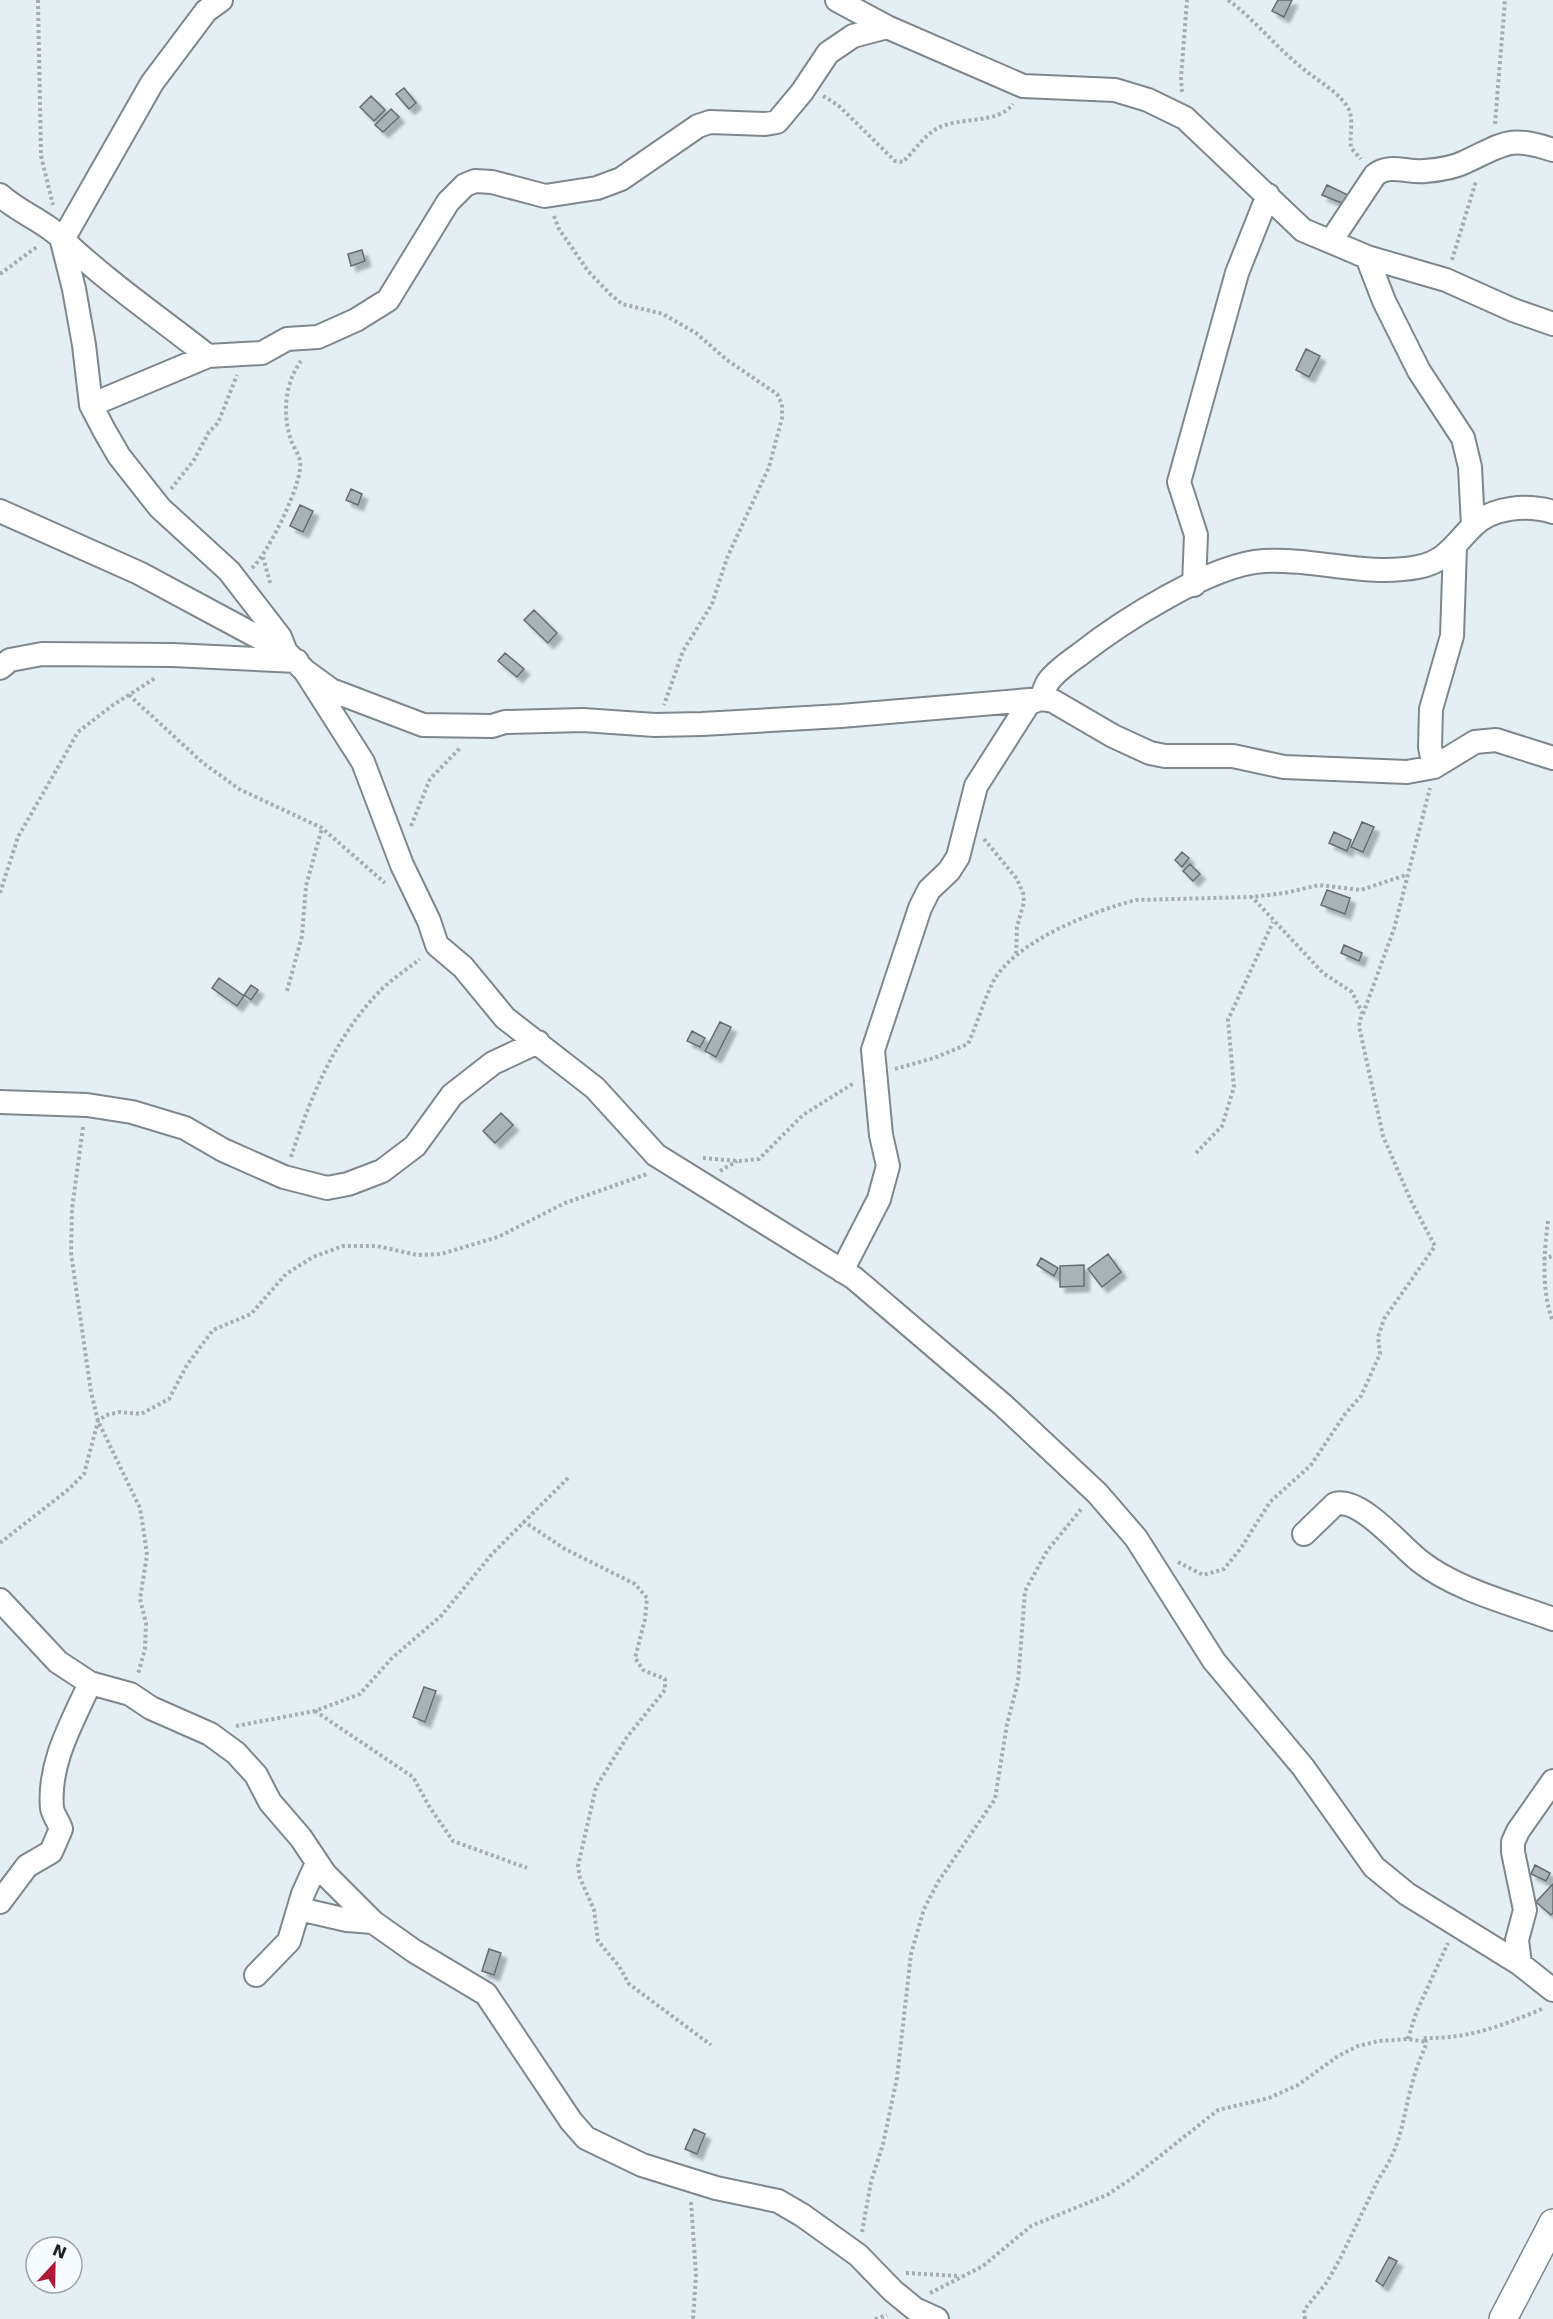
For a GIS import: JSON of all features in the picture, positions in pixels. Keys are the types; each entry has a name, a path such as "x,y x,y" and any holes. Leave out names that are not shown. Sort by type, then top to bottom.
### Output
{"street":[{"path":"221,0 206,11 152,82 59,237 82,334 91,405 119,456 160,507 229,571 280,637 363,762 402,865 429,921 437,945 463,967 505,1018 595,1088 656,1155 670,1166 854,1278 1003,1404 1097,1493 1136,1538 1214,1661 1303,1767 1374,1867 1407,1894 1456,1927 1520,1964 1553,1990"},
{"path":"837,0 887,27 1023,86 1115,90 1135,95 1185,118 1304,230 1367,257 1446,280 1514,310 1553,324"},
{"path":"91,405 208,356 262,352 287,339 318,337 356,320 388,300 448,202 465,185 475,181 492,182 545,196 597,188 621,179 698,126 710,122 765,124 777,122 802,92 828,53 853,36 887,27"},
{"path":"1330,241 1377,173 1387,169 1416,173 1437,170 1464,163 1494,146 1521,142 1553,150"},
{"path":"0,195 11,206 59,237 208,356"},
{"path":"1194,585 1196,536 1179,482 1237,273 1268,195"},
{"path":"1367,257 1384,301 1419,371 1463,438 1470,467 1473,526"},
{"path":"842,1271 879,1199 888,1166 881,1135 873,1050 920,908 929,890 949,871 958,857 976,786 988,764 1029,703 1041,699 1049,681 1097,641 1148,607 1194,585 1252,562 1300,561 1353,569 1395,570 1435,563 1455,547 1473,526 1493,515 1524,507 1553,512"},
{"path":"0,511 139,573 296,662 331,690 423,725 492,726 505,722 583,720 655,725 841,716 1041,699 1053,701 1131,745 1165,756 1233,756 1284,767 1340,767 1380,772 1434,767 1455,757 1469,745 1482,741 1507,742 1553,758"},
{"path":"1434,767 1430,747 1431,710 1452,636 1455,547"},
{"path":"0,668 9,660 42,654 194,656 296,662"},
{"path":"0,1102 87,1105 132,1112 184,1128 224,1150 284,1177 327,1188 348,1184 382,1171 415,1146 452,1095 493,1064 538,1042"},
{"path":"1304,1534 1335,1504 1341,1502 1355,1507 1440,1575 1553,1619"},
{"path":"0,1600 58,1662 90,1683 130,1694 151,1708 210,1734 236,1753 256,1775 270,1802 301,1838 325,1875 373,1922 414,1951 486,1994 571,2121 586,2138 642,2165 727,2191 778,2201 802,2215 864,2262 914,2306 937,2319"},
{"path":"0,1902 27,1866 52,1850 60,1829 52,1810 55,1768 61,1747 90,1683"},
{"path":"1520,1964 1517,1940 1525,1910 1513,1852 1514,1842 1518,1831 1553,1781"},
{"path":"256,1975 289,1941 317,1863"},
{"path":"299,1909 347,1920 373,1922"},
{"path":"1503,2319 1553,2223"}],"path":[{"path":"0,274 59,237 41,156 38,0"},
{"path":"1185,118 1180,78 1187,0"},
{"path":"1228,0 1247,14 1301,68 1326,84 1348,107 1352,117 1351,148 1377,173"},
{"path":"1446,280 1478,171 1494,146 1498,53 1505,0"},
{"path":"802,92 823,95 838,105 895,161 903,162 934,130 977,117 991,117 1004,113 1011,107 1023,86"},
{"path":"545,196 559,229 588,271 610,294 622,304 663,314 696,333 727,360 777,394 782,404 780,426 768,467 727,558 712,604 683,651 655,725"},
{"path":"229,571 235,574 246,572 263,557 292,498 300,461 291,440 286,405 291,376 318,337"},
{"path":"160,507 176,481 194,460 209,432 218,423 239,372 262,352"},
{"path":"0,893 18,837 78,732 129,695 194,656"},
{"path":"129,695 169,735 239,789 322,828 393,890"},
{"path":"402,865 413,819 430,779 464,744 492,726"},
{"path":"1359,1026 1394,929 1434,767"},
{"path":"970,805 975,823 987,843 1017,879 1023,893 1024,902 1017,927 1016,953"},
{"path":"286,992 302,936 306,886 322,828"},
{"path":"0,1543 69,1489 84,1474 98,1420 106,1414 120,1412 141,1414 169,1399 187,1365 213,1330 251,1314 286,1274 313,1257 343,1246 377,1246 417,1256 441,1254 498,1237 565,1203 688,1159 740,1161 759,1159 803,1115 854,1082 874,1074 934,1058 968,1044 993,982 1016,953 1088,917 1136,900 1252,897 1285,894 1319,885 1361,891 1406,875"},
{"path":"1171,1559 1203,1575 1224,1569 1241,1548 1269,1502 1311,1465 1345,1414 1361,1396 1380,1354 1378,1337 1384,1319 1435,1246 1412,1203 1383,1136 1359,1026 1362,1012 1353,992 1323,973 1252,897"},
{"path":"1196,1153 1222,1125 1233,1087 1228,1020 1273,922"},
{"path":"284,1177 306,1109 318,1082 342,1041 377,993 437,945"},
{"path":"87,1105 72,1209 71,1253 91,1392 98,1420 140,1508 147,1554 140,1599 146,1623 145,1649 130,1694"},
{"path":"1548,1221 1544,1259 1549,1312 1553,1322"},
{"path":"1544,1259 1553,1256"},
{"path":"210,1734 315,1711 360,1694 392,1658 441,1616 523,1521 569,1476"},
{"path":"960,2276 864,2262 871,2182 883,2144 897,2078 911,1954 924,1909 938,1882 995,1799 1007,1724 1018,1682 1025,1591 1047,1551 1071,1520 1097,1493"},
{"path":"523,1521 565,1549 635,1584 646,1598 645,1619 635,1658 643,1670 665,1679 665,1690 627,1737 596,1788 578,1866 580,1878 594,1910 598,1941 619,1966 629,1984 711,2044"},
{"path":"315,1711 413,1777 453,1841 527,1868"},
{"path":"1408,2039 1416,2013 1456,1927"},
{"path":"1427,2042 1423,2038 1447,2038 1490,2031 1553,2004"},
{"path":"914,2306 932,2291 982,2266 1031,2226 1107,2195 1131,2179 1218,2110 1269,2098 1298,2085 1338,2056 1358,2046 1379,2041 1408,2039 1427,2042"},
{"path":"1305,2319 1304,2310 1327,2282 1379,2178 1390,2164 1402,2134 1414,2077 1427,2042"},
{"path":"682,2178 692,2204 696,2275 693,2319"}],"building":[{"path":"1278,0 1292,0 1284,17 1272,11"},
{"path":"404,88 416,103 409,109 396,94"},
{"path":"371,96 385,110 374,121 360,107"},
{"path":"391,109 399,117 383,132 375,125"},
{"path":"1327,185 1348,195 1344,204 1322,195"},
{"path":"362,250 365,261 351,266 348,254"},
{"path":"1306,349 1320,356 1309,377 1296,370"},
{"path":"351,489 362,494 358,505 346,500"},
{"path":"300,505 313,511 303,532 290,526"},
{"path":"534,610 557,633 548,643 524,620"},
{"path":"505,653 524,669 517,677 498,661"},
{"path":"1362,822 1374,827 1363,852 1351,847"},
{"path":"1334,832 1351,840 1347,851 1329,843"},
{"path":"1182,852 1189,858 1182,867 1175,860"},
{"path":"1190,864 1200,874 1193,881 1183,871"},
{"path":"1327,890 1350,898 1345,914 1321,905"},
{"path":"1344,945 1362,953 1359,961 1341,953"},
{"path":"219,978 244,996 237,1006 212,988"},
{"path":"251,985 258,990 251,1000 244,995"},
{"path":"720,1022 731,1027 716,1057 705,1051"},
{"path":"692,1031 705,1038 700,1047 687,1041"},
{"path":"501,1113 513,1125 495,1143 483,1131"},
{"path":"1108,1254 1121,1272 1102,1287 1088,1269"},
{"path":"1041,1258 1058,1268 1054,1276 1037,1265"},
{"path":"1084,1265 1084,1286 1060,1287 1060,1266"},
{"path":"424,1687 436,1691 425,1722 413,1717"},
{"path":"1535,1865 1550,1873 1546,1881 1531,1874"},
{"path":"1553,1884 1553,1913 1551,1915 1536,1902"},
{"path":"489,1949 501,1953 494,1975 482,1971"},
{"path":"694,2129 705,2134 697,2154 685,2149"},
{"path":"1389,2257 1397,2261 1383,2286 1376,2281"}]}
